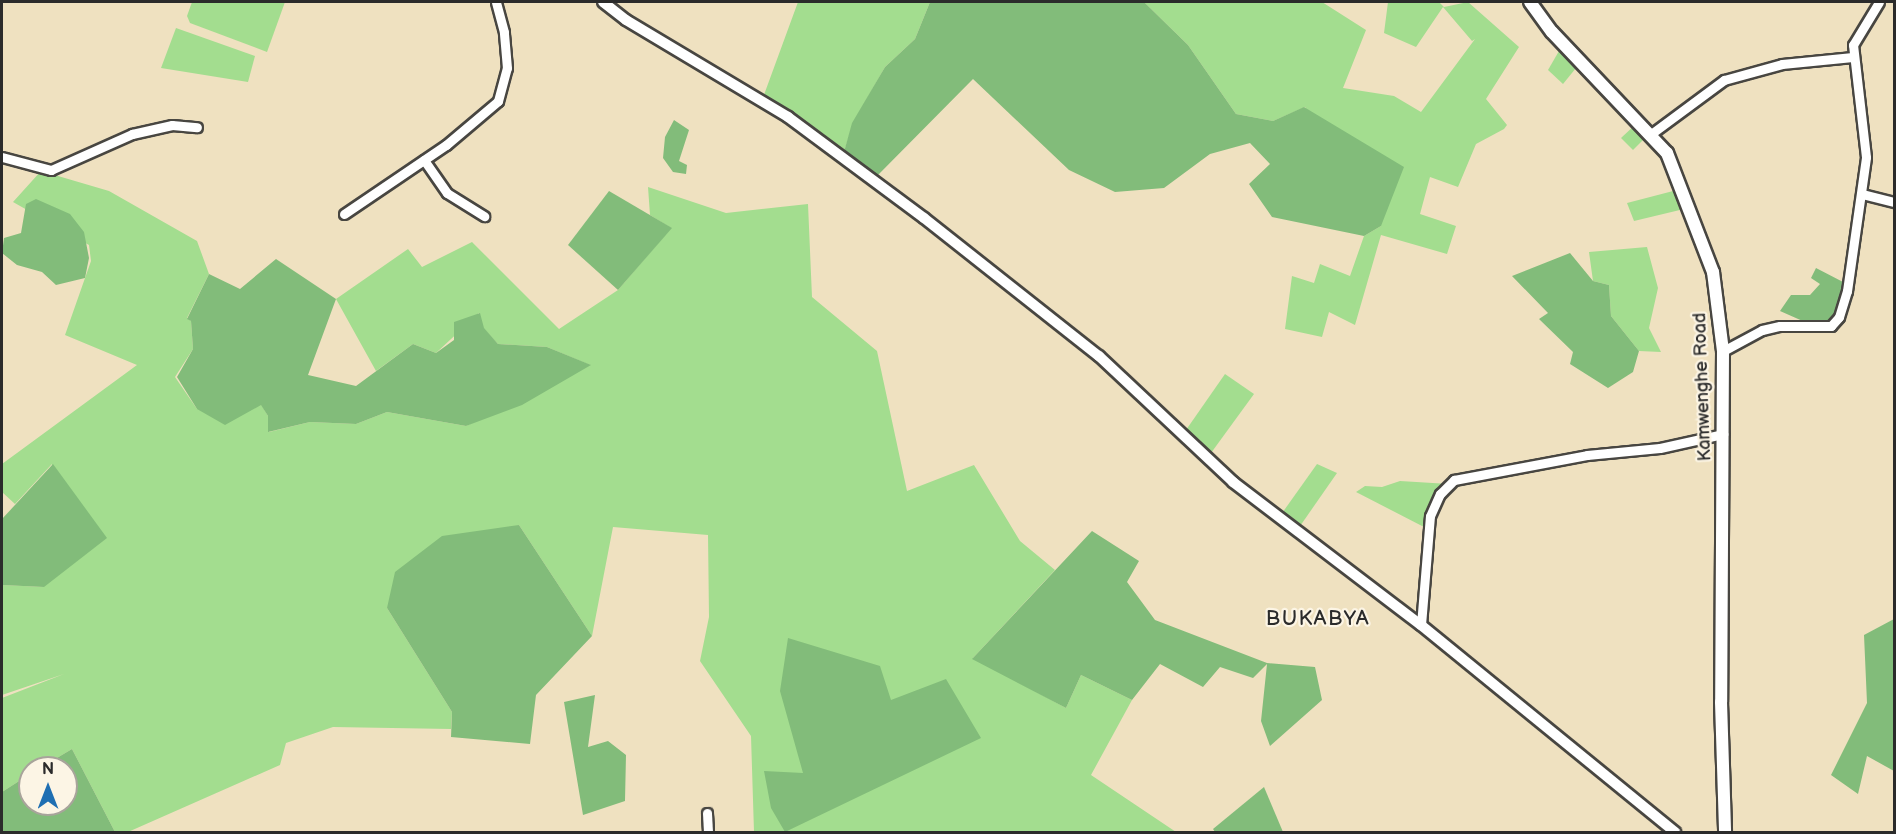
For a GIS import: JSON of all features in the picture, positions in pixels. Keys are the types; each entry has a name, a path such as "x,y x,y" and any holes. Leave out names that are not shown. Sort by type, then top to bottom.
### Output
{"main road":[{"name":"Kamwenghe Road","path":"1530,2 1552,32 1651,134 1677,172 1710,259 1723,351 1721,702 1725,832"}],"street":[{"path":"344,214 484,116 502,94 507,49 496,2"},
{"path":"603,2 626,20 789,117 896,196 1099,356 1233,482 1421,625 1675,832"},
{"path":"1723,351 1780,326 1837,322 1847,291 1862,194 1864,124 1853,57 1857,35 1879,2"},
{"path":"1651,134 1724,80 1782,64 1853,57"},
{"path":"2,157 51,170 132,134 172,125 197,128"},
{"path":"424,160 447,193 484,216"},
{"path":"1862,194 1894,202"},
{"path":"1421,625 1430,516 1440,494 1454,480 1587,455 1660,448 1723,434"},
{"path":"707,813 708,832"}],"green space":[{"path":"192,2 285,2 267,52 190,23 187,16"},
{"path":"798,2 930,2 915,39 885,67 853,123 844,152 761,103"},
{"path":"930,2 1144,2 1188,45 1236,114 1273,121 1304,107 1404,167 1381,226 1364,236 1272,217 1249,184 1270,164 1250,143 1210,154 1164,188 1115,192 1069,170 973,79 877,176 844,152 852,123 885,67 915,39"},
{"path":"1144,2 1322,2 1366,30 1343,88 1394,96 1421,112 1475,39 1472,41 1443,7 1416,47 1384,33 1388,2 1439,2 1444,7 1468,2 1519,47 1486,99 1507,125 1504,129 1476,144 1458,187 1430,177 1420,214 1456,226 1447,254 1381,235 1355,325 1329,312 1322,337 1285,329 1292,276 1314,283 1320,264 1350,276 1364,236 1381,226 1305,107 1273,121 1236,114 1188,45"},
{"path":"176,28 255,56 248,82 161,68"},
{"path":"1559,51 1576,68 1563,84 1548,70"},
{"path":"674,120 689,130 679,161 687,165 686,174 673,172 663,158 665,137"},
{"path":"1636,124 1647,136 1633,150 1621,138"},
{"path":"41,171 109,191 197,241 209,274 187,318 191,321 193,349 175,377 197,409 261,404 268,416 269,432 310,422 356,424 387,412 466,426 590,365 547,347 498,344 483,328 479,313 436,353 413,344 376,371 336,299 408,249 422,267 472,242 559,329 618,290 671,228 650,215 648,187 726,213 808,204 812,297 877,351 907,491 974,465 1020,541 1055,570 973,658 1066,708 1081,675 1132,700 1091,775 1176,832 754,832 751,736 700,661 709,617 708,535 613,527 592,636 519,525 387,608 452,712 451,729 333,727 286,743 280,765 128,832 115,832 78,761 78,756 76,756 72,749 60,756 18,756 18,782 2,792 2,698 64,674 2,695 2,585 44,587 52,464 15,504 2,492 2,464 137,365 65,335 91,261 89,245 13,202"},
{"path":"1677,190 1684,209 1634,221 1627,203"},
{"path":"609,191 672,228 618,290 568,245"},
{"path":"36,199 70,214 84,232 89,258 85,278 56,285 42,272 17,265 2,253 4,238 21,233 26,204"},
{"path":"1647,247 1658,288 1649,328 1661,352 1639,351 1611,316 1609,285 1593,281 1589,252"},
{"path":"1570,253 1593,281 1609,285 1611,316 1639,351 1633,372 1608,388 1570,364 1573,352 1539,319 1548,313 1512,276"},
{"path":"276,259 336,299 308,375 356,386 413,344 436,353 454,340 454,322 480,313 484,328 498,344 547,347 591,365 522,405 466,426 387,412 356,424 310,422 268,432 268,416 261,405 225,425 197,409 177,377 193,349 191,321 187,319 209,274 240,289"},
{"path":"1816,268 1845,283 1840,316 1814,326 1780,311 1791,295 1810,295 1820,284 1811,278"},
{"path":"1225,374 1254,394 1211,453 1186,430"},
{"path":"53,464 107,538 44,587 2,585 2,519"},
{"path":"1317,464 1337,473 1298,529 1280,516"},
{"path":"1400,481 1449,484 1439,492 1424,527 1356,492 1365,486 1382,487"},
{"path":"519,525 592,636 536,695 530,744 451,737 452,712 387,608 395,572 442,536"},
{"path":"1092,531 1139,561 1127,582 1155,620 1267,663 1315,667 1322,700 1270,746 1261,721 1267,664 1253,678 1220,667 1203,687 1160,664 1132,700 1081,675 1066,708 972,659"},
{"path":"1894,619 1894,771 1867,756 1858,794 1831,775 1867,703 1864,635"},
{"path":"788,638 880,666 891,700 946,679 981,738 785,832 771,808 764,771 803,773 780,691"},
{"path":"595,695 588,747 608,741 626,755 625,801 583,815 564,702"},
{"path":"72,749 76,756 60,756"},
{"path":"78,761 115,832 2,832 2,792 18,782 18,816 78,816"},
{"path":"1264,787 1283,832 1215,832 1213,829"}],"district":[{"name":"BUKABYA","path":"1318,619"}]}
